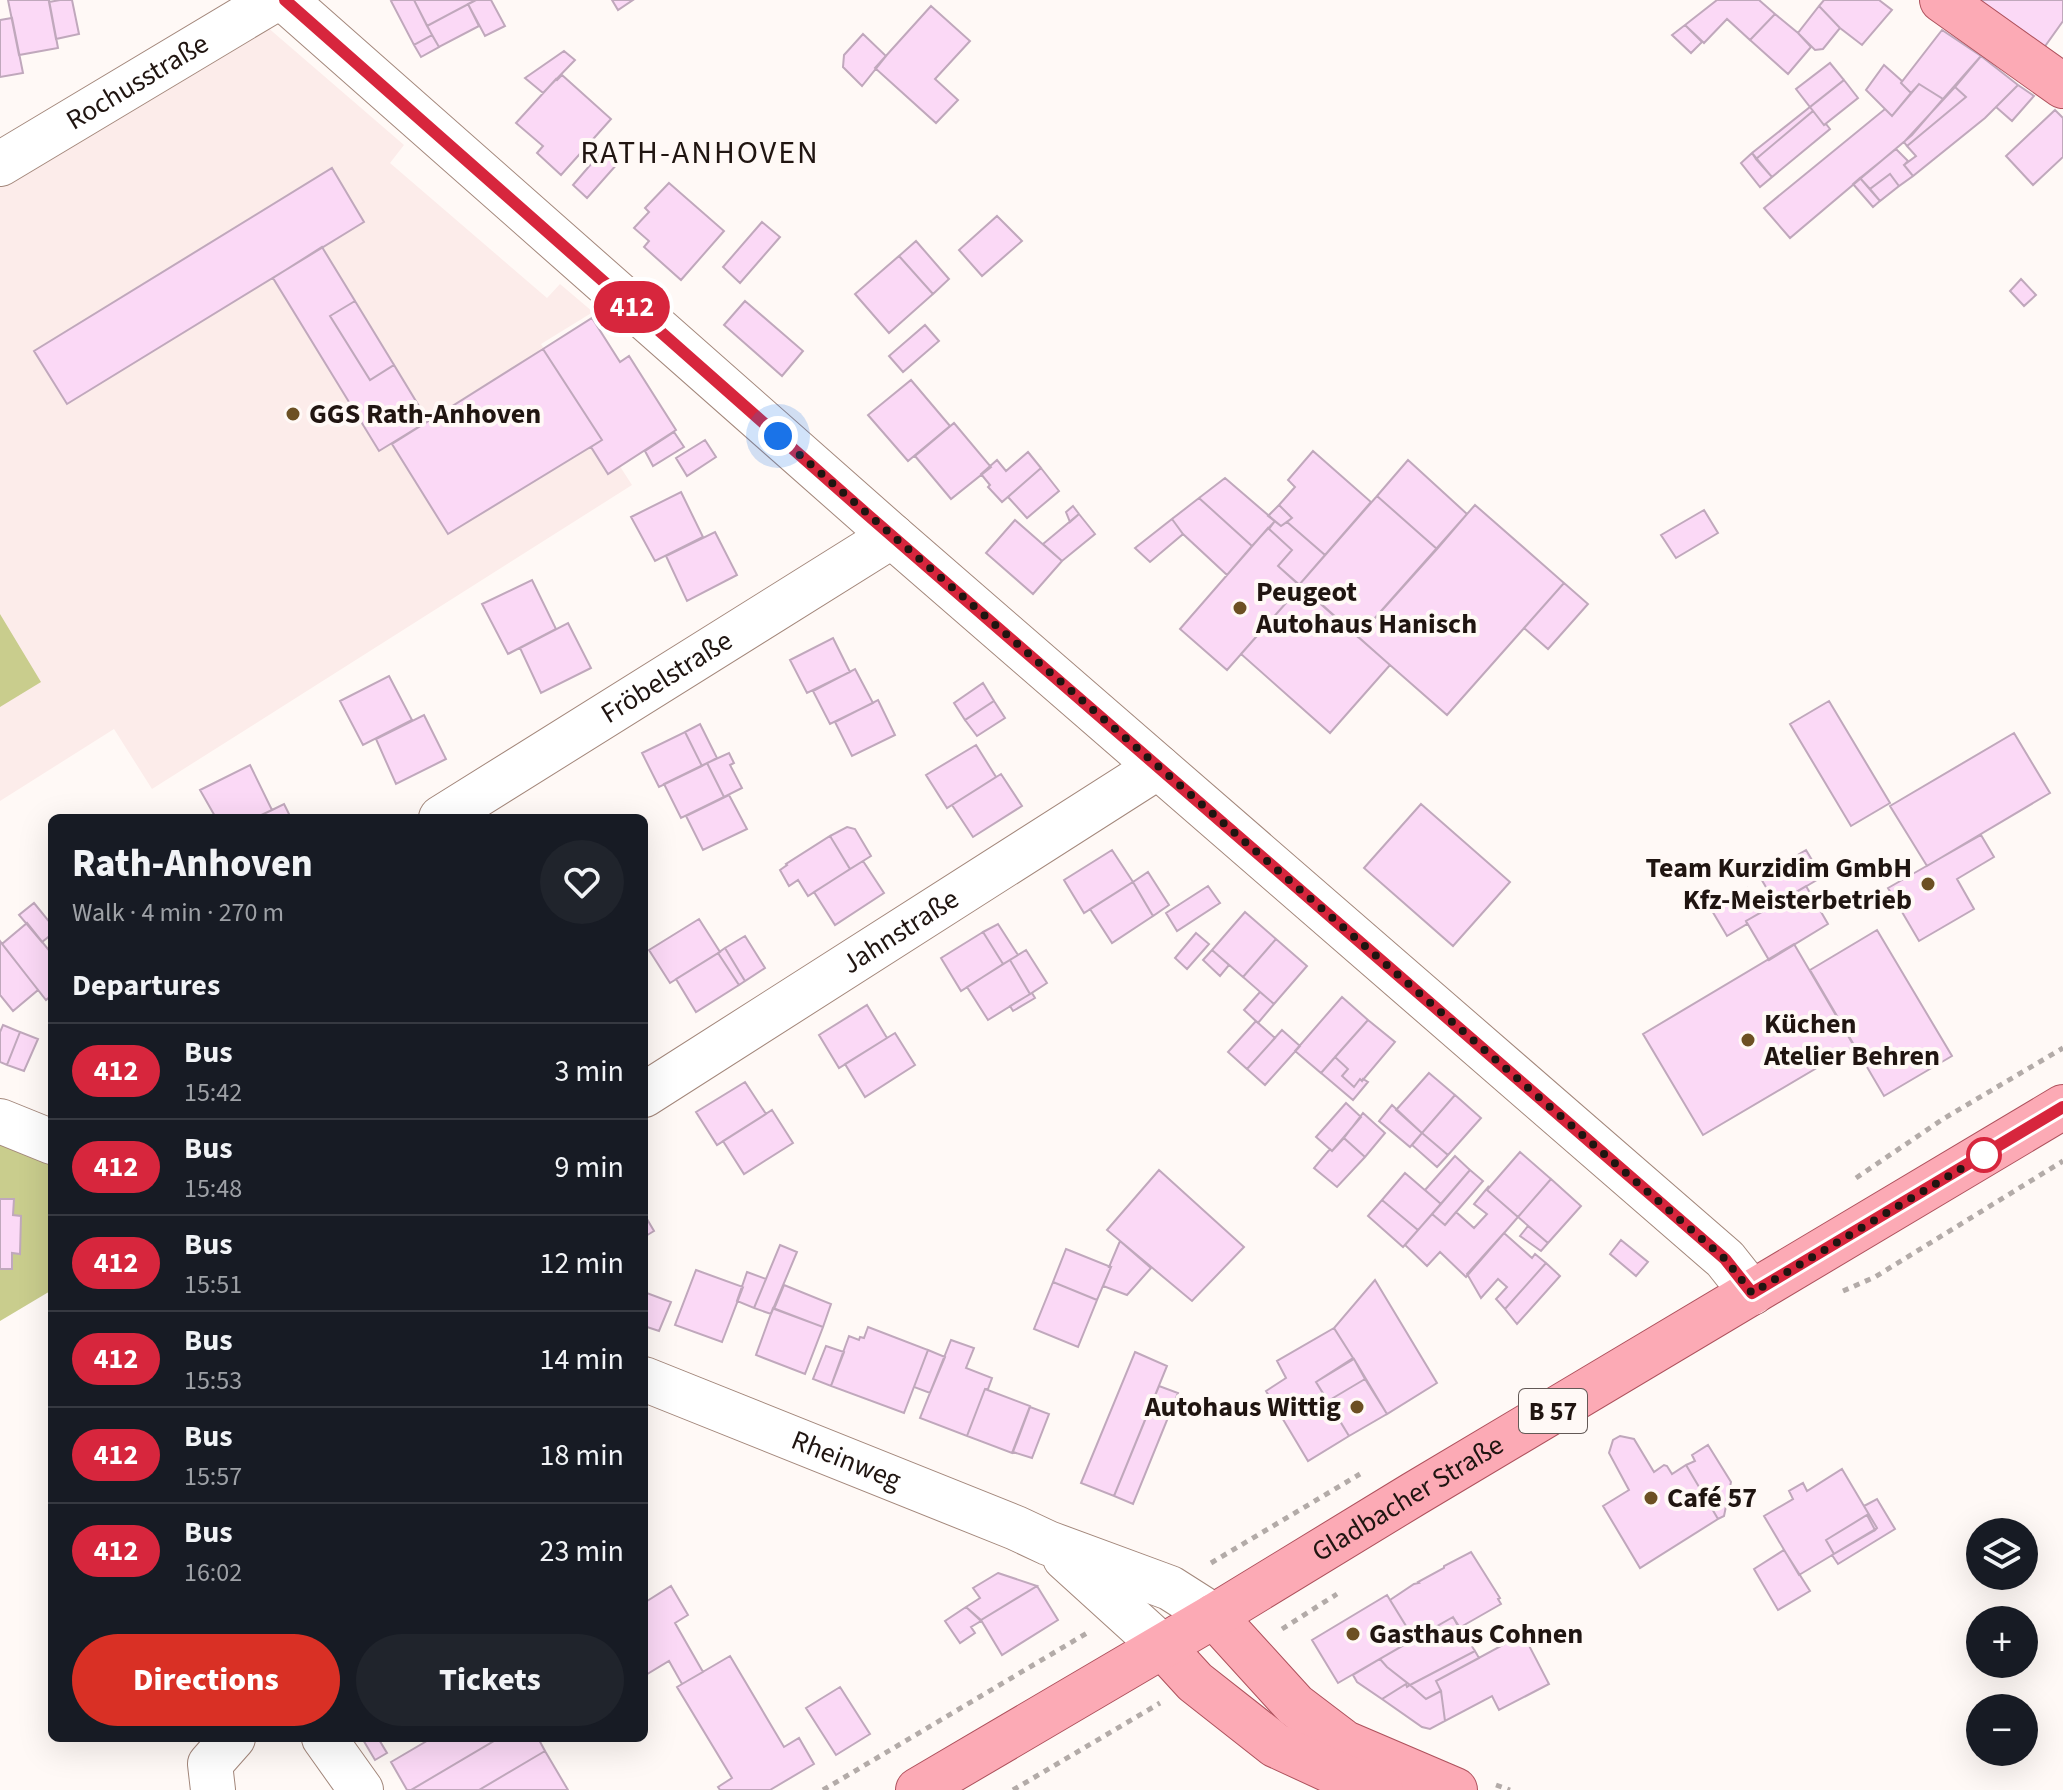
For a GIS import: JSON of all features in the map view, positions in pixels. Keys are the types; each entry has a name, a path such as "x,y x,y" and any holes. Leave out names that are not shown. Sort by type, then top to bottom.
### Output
{"main road":[{"path":"1942,0 2063,86"},
{"name":"Gladbacher Straße","path":"918,1790 1163,1647 2063,1107"},
{"path":"1214,1616 1295,1705 1345,1743 1455,1790"},
{"path":"1163,1647 1195,1682 1275,1745 1381,1790"}],"street":[{"name":"Rochusstraße","path":"0,164 274,0"},
{"path":"285,0 892,536 1725,1259 1752,1293"},
{"name":"Fröbelstraße","path":"447,814 892,536"},
{"name":"Jahnstraße","path":"648,1092 1158,767"},
{"path":"0,1121 48,1133"},
{"name":"Rheinweg","path":"648,1381 1048,1543 1170,1588 1214,1616"},
{"name":"Rheinweg","path":"1048,1543 1163,1647"},
{"path":"213,1790 210,1764 229,1742"},
{"path":"327,1742 361,1790"}],"path":[{"path":"1852,1180 1943,1119 2063,1048"},
{"path":"1875,1277 2063,1161"},
{"path":"1170,1588 1370,1467"},
{"path":"823,1790 1125,1611"},
{"path":"1013,1790 1195,1682"}],"shaded area":[{"name":"GGS Rath-Anhoven","path":"266,26 404,145 390,163 547,298 560,284 593,312 541,344 632,485 152,789 114,729 0,801 0,187"}],"green space":[{"path":"0,614 41,682 0,707"},
{"path":"0,1143 48,1163 48,1292 0,1321"}],"building":[{"path":"8,0 49,0 58,48 19,55"},
{"path":"72,0 79,34 56,39 49,2"},
{"path":"393,0 414,0 432,35 414,45"},
{"path":"414,0 476,0 427,26"},
{"path":"476,0 491,0 505,26 485,36 468,4"},
{"path":"612,0 633,0 618,10"},
{"path":"1717,0 1759,0 1775,14 1750,40 1727,19 1704,43 1685,25"},
{"path":"1824,0 1879,0 1892,10 1862,45 1819,6"},
{"path":"1978,0 2063,0 2063,21 2043,49"},
{"path":"468,4 479,26 439,47 427,26"},
{"path":"931,6 970,41 935,79 958,100 936,123 875,68"},
{"path":"1819,6 1840,28 1823,49 1815,50 1798,33"},
{"path":"1775,14 1811,47 1788,74 1750,40"},
{"path":"12,18 23,73 0,77 0,20"},
{"path":"1685,25 1702,42 1691,53 1672,35"},
{"path":"1942,30 1981,56 1943,99 1919,84 1911,93 1901,83"},
{"path":"863,34 886,56 862,86 843,67 844,55"},
{"path":"432,35 439,47 421,57 414,45"},
{"path":"564,51 575,60 543,93 525,78"},
{"path":"1981,56 2018,85 1985,118 1913,176 1904,165 1916,156 1907,146 1966,97 1955,87"},
{"path":"1830,63 1844,80 1810,107 1796,89"},
{"path":"1884,65 1911,93 1892,116 1866,90"},
{"path":"562,75 611,119 561,175 537,153 543,146 516,123"},
{"path":"1844,80 1858,98 1824,125 1810,107"},
{"path":"1919,84 1943,99 1912,135 1790,238 1764,208 1885,109 1892,116"},
{"path":"2018,85 2034,96 2012,121 1996,107"},
{"path":"1955,87 1966,97 1907,146 1904,142"},
{"path":"1810,107 1813,111 1756,159 1752,153"},
{"path":"2055,110 2063,118 2063,157 2033,185 2006,156"},
{"path":"1813,111 1830,129 1772,177 1756,159"},
{"path":"604,149 618,163 587,198 573,185"},
{"path":"1896,149 1908,161 1904,165 1913,176 1899,186 1890,174 1870,189 1860,178"},
{"path":"1752,153 1772,177 1760,187 1741,163"},
{"path":"332,168 364,222 67,404 34,351"},
{"path":"1890,174 1899,186 1880,201 1870,189"},
{"path":"1860,178 1880,201 1873,207 1853,184"},
{"path":"669,183 724,231 681,280 644,247 649,241 634,228 649,212 645,208"},
{"path":"997,216 1022,241 982,276 959,250"},
{"path":"762,222 780,237 740,283 723,267"},
{"path":"916,241 949,279 933,294 899,256"},
{"path":"322,247 355,301 330,316 370,380 394,365 428,421 379,451 273,278"},
{"path":"899,256 933,294 889,333 855,294"},
{"path":"2021,279 2036,295 2024,306 2010,291"},
{"path":"355,301 394,365 370,380 330,316"},
{"path":"745,301 803,351 782,376 724,325"},
{"path":"592,318 620,362 629,356 676,430 608,474 591,447 602,440 543,349"},
{"path":"925,325 939,341 903,372 889,356"},
{"path":"543,349 602,440 448,534 392,444"},
{"path":"911,380 950,426 908,461 868,415"},
{"path":"954,423 991,467 951,499 915,456"},
{"path":"674,432 684,447 653,466 645,451"},
{"path":"705,440 716,457 687,476 676,458"},
{"path":"1313,451 1371,502 1325,555 1287,522 1292,518 1279,505 1295,487 1288,480"},
{"path":"1028,452 1041,468 1002,502 981,474 997,460 1006,471"},
{"path":"1408,460 1467,514 1437,549 1377,496"},
{"path":"1041,468 1059,491 1027,518 1008,497"},
{"path":"1225,478 1275,521 1252,546 1199,498"},
{"path":"681,492 703,537 655,561 631,517"},
{"path":"1377,496 1437,549 1358,637 1299,585"},
{"path":"1199,498 1252,546 1227,575 1183,534 1172,519"},
{"path":"1279,505 1292,518 1281,526 1268,516"},
{"path":"1475,505 1564,583 1447,715 1358,637"},
{"path":"1073,506 1079,514 1070,522 1066,512"},
{"path":"1704,510 1718,533 1676,558 1661,535"},
{"path":"1079,514 1095,534 1062,561 1043,544"},
{"path":"1172,519 1183,534 1150,562 1135,548"},
{"path":"1015,520 1062,561 1033,594 986,553"},
{"path":"1275,521 1281,526 1287,522 1325,555 1299,585 1278,566 1292,550 1269,529"},
{"name":"Peugeot Autohaus Hanisch","path":"1268,528 1292,550 1278,566 1301,586 1227,670 1180,629"},
{"path":"715,532 737,575 687,601 666,556"},
{"path":"532,580 556,629 508,654 482,604"},
{"path":"1564,583 1588,604 1548,649 1524,628"},
{"path":"1301,586 1390,665 1330,733 1241,654"},
{"path":"568,623 591,668 541,693 520,648"},
{"path":"833,638 850,672 807,693 790,660"},
{"path":"855,669 873,703 830,724 813,691"},
{"path":"389,676 412,720 363,745 340,701"},
{"path":"983,683 994,701 965,720 954,703"},
{"path":"878,700 895,735 852,756 835,722"},
{"path":"994,701 1005,718 977,736 965,720"},
{"path":"1829,701 1890,803 1851,826 1790,724"},
{"path":"424,715 446,759 396,784 376,739"},
{"path":"700,724 717,758 702,766 685,732"},
{"path":"685,732 702,766 659,787 642,753"},
{"path":"2014,733 2050,793 1927,866 1890,806"},
{"path":"976,745 996,777 947,808 926,775"},
{"path":"729,753 734,763 730,765 742,788 724,797 707,763"},
{"path":"707,763 724,797 681,818 664,784"},
{"path":"250,765 272,810 264,814 214,814 200,790"},
{"path":"1001,774 1022,806 973,837 952,805"},
{"path":"729,795 747,829 703,850 686,816"},
{"path":"284,804 289,814 264,814"},
{"path":"1421,804 1510,882 1453,946 1364,868"},
{"path":"847,827 855,829 871,856 850,869 830,836"},
{"name":"Team Kurzidim GmbH Kfz-Meisterbetrieb","path":"1981,835 1994,857 1957,879 1974,909 1919,941 1888,888"},
{"path":"830,836 850,869 808,896 798,880 789,886 780,870"},
{"path":"1112,850 1133,882 1084,913 1064,880"},
{"path":"1806,850 1822,877 1776,904 1760,877"},
{"path":"863,861 884,893 835,925 814,892"},
{"path":"1148,872 1169,905 1153,916 1133,882"},
{"path":"1133,882 1153,916 1112,943 1090,909"},
{"path":"1208,886 1220,903 1177,931 1166,913"},
{"path":"1806,886 1828,924 1769,960 1746,921"},
{"path":"1747,888 1762,912 1727,936 1711,909"},
{"path":"34,903 48,920 48,937 42,942 19,915"},
{"path":"1245,912 1276,939 1243,977 1212,950"},
{"path":"699,919 720,952 670,983 649,950"},
{"path":"27,923 48,949 46,1000 2,944"},
{"path":"998,924 1018,955 1003,964 983,932"},
{"path":"1877,930 1952,1056 1884,1096 1810,970"},
{"path":"983,932 1003,964 961,991 941,958"},
{"path":"1196,933 1209,944 1187,969 1175,958"},
{"path":"745,936 765,968 745,981 725,948"},
{"path":"1276,939 1307,966 1274,1004 1243,977"},
{"path":"0,941 38,990 13,1011 0,995"},
{"name":"Küchen Atelier Behren","path":"1794,944 1854,1046 1703,1135 1643,1034"},
{"path":"725,948 745,981 739,985 718,953"},
{"path":"1026,950 1047,983 1030,994 1010,960"},
{"path":"1212,950 1229,965 1220,976 1203,960"},
{"path":"718,953 739,985 696,1012 676,979"},
{"path":"1010,960 1030,994 988,1020 967,987"},
{"path":"1260,992 1274,1004 1258,1023 1244,1010"},
{"path":"1032,993 1035,998 1013,1011 1010,1006"},
{"path":"1342,997 1368,1020 1321,1073 1295,1051"},
{"path":"867,1005 887,1038 839,1068 819,1035"},
{"path":"1368,1020 1395,1042 1354,1087 1342,1076 1348,1069 1335,1057"},
{"path":"1256,1021 1275,1038 1247,1069 1228,1052"},
{"path":"3,1025 20,1032 7,1065 0,1062 0,1032"},
{"path":"1282,1030 1300,1046 1265,1085 1247,1069"},
{"path":"20,1032 38,1039 24,1071 7,1065"},
{"path":"895,1033 915,1065 865,1097 845,1064"},
{"path":"1335,1057 1348,1069 1342,1076 1354,1087 1360,1079 1368,1082 1353,1100 1321,1073"},
{"path":"1429,1073 1455,1095 1422,1133 1396,1110"},
{"path":"745,1082 766,1114 717,1145 696,1112"},
{"path":"1455,1095 1481,1118 1448,1155 1422,1133"},
{"path":"1346,1103 1361,1117 1332,1151 1316,1137"},
{"path":"1392,1105 1422,1133 1410,1147 1379,1121"},
{"path":"772,1110 793,1143 744,1174 723,1141"},
{"path":"1363,1113 1385,1133 1365,1157 1344,1138"},
{"path":"1422,1133 1448,1155 1437,1167 1412,1145"},
{"path":"1344,1138 1365,1157 1337,1187 1314,1168"},
{"path":"1520,1152 1551,1179 1518,1217 1487,1190"},
{"path":"1455,1156 1470,1170 1441,1204 1425,1190"},
{"path":"1159,1170 1244,1247 1192,1301 1107,1230"},
{"path":"1470,1170 1483,1181 1445,1225 1432,1214"},
{"path":"1405,1173 1441,1204 1418,1230 1382,1200"},
{"path":"1551,1179 1581,1206 1548,1243 1518,1217"},
{"path":"1489,1186 1487,1190 1518,1217 1466,1277 1440,1252 1427,1266 1405,1245 1432,1214 1445,1225 1456,1212 1474,1228 1487,1214 1474,1204"},
{"path":"0,1199 14,1199 13,1215 21,1216 20,1254 12,1253 12,1269 0,1269"},
{"path":"1382,1200 1418,1230 1403,1247 1368,1216"},
{"path":"648,1221 654,1231 648,1235"},
{"path":"1528,1226 1548,1243 1541,1251 1520,1236"},
{"path":"1504,1233 1532,1258 1535,1254 1546,1263 1505,1309 1496,1299 1507,1287 1498,1279 1481,1298 1467,1274"},
{"path":"1621,1240 1648,1262 1636,1276 1610,1254"},
{"path":"1120,1241 1151,1268 1127,1295 1103,1286"},
{"path":"780,1245 797,1252 771,1314 754,1308"},
{"path":"1066,1249 1111,1267 1097,1300 1053,1282"},
{"path":"1546,1263 1560,1276 1517,1324 1505,1309"},
{"path":"696,1270 743,1287 722,1342 675,1325"},
{"path":"747,1272 766,1279 754,1308 737,1301"},
{"path":"1375,1280 1437,1383 1387,1414 1334,1328"},
{"path":"1053,1282 1097,1300 1078,1347 1034,1329"},
{"path":"784,1285 831,1304 823,1327 774,1309"},
{"path":"648,1293 671,1302 659,1331 648,1327"},
{"path":"773,1308 823,1327 805,1374 756,1355"},
{"path":"868,1327 928,1350 904,1413 831,1386 849,1336 859,1340 860,1337 864,1338"},
{"path":"1334,1328 1353,1358 1316,1382 1349,1436 1308,1461 1266,1391 1286,1378 1277,1361"},
{"path":"951,1340 974,1348 966,1368 992,1378 967,1436 920,1418"},
{"path":"826,1346 844,1352 831,1386 813,1379"},
{"path":"928,1350 945,1357 930,1393 914,1387"},
{"path":"1135,1352 1167,1366 1114,1496 1081,1483"},
{"path":"1354,1359 1365,1379 1328,1401 1316,1382"},
{"name":"Autohaus Wittig","path":"1365,1379 1387,1414 1349,1436 1328,1401"},
{"path":"1159,1386 1178,1393 1133,1504 1114,1496"},
{"path":"985,1389 1030,1406 1012,1453 967,1436"},
{"path":"1030,1407 1049,1414 1032,1458 1013,1452"},
{"path":"1620,1436 1634,1439 1654,1472 1664,1465 1672,1474 1686,1465 1718,1519 1640,1568 1603,1506 1629,1490 1609,1453 1613,1440"},
{"path":"1708,1445 1731,1482 1724,1516 1718,1519 1686,1465 1695,1461 1692,1455"},
{"path":"1842,1469 1877,1528 1875,1530 1867,1515 1826,1540 1834,1554 1799,1575 1764,1516 1793,1499 1789,1491 1803,1483 1807,1491"},
{"path":"1877,1499 1895,1529 1838,1564 1832,1555 1877,1528 1864,1506"},
{"path":"1867,1515 1875,1530 1834,1554 1826,1540"},
{"path":"1784,1550 1810,1591 1778,1610 1754,1569"},
{"path":"1471,1552 1501,1604 1459,1628 1453,1617 1414,1639 1390,1600"},
{"path":"998,1573 1037,1586 981,1620 966,1607 980,1598 973,1588"},
{"path":"671,1586 688,1615 675,1623 703,1672 682,1684 669,1661 648,1674 648,1600"},
{"path":"1037,1586 1058,1620 1002,1655 981,1620"},
{"path":"1387,1595 1414,1639 1338,1683 1312,1640"},
{"path":"966,1607 981,1621 971,1627 975,1633 960,1643 945,1621"},
{"path":"1453,1617 1475,1651 1410,1685 1380,1659"},
{"path":"1523,1634 1549,1684 1499,1710 1492,1696 1445,1721 1441,1691 1436,1681"},
{"path":"1475,1651 1479,1658 1436,1681 1441,1691 1426,1699 1410,1685"},
{"path":"730,1656 784,1747 799,1738 814,1764 770,1790 720,1790 718,1787 732,1778 677,1687"},
{"path":"1380,1659 1410,1685 1407,1687 1406,1684 1382,1699 1357,1682 1353,1675"},
{"path":"1406,1684 1426,1699 1441,1691 1445,1721 1430,1729 1422,1727 1382,1699"},
{"path":"840,1687 870,1734 836,1755 806,1708"},
{"path":"364,1742 380,1742 387,1753 375,1760"},
{"path":"425,1742 492,1742 411,1790 407,1790 391,1762"},
{"path":"492,1742 540,1742 545,1751 479,1790 411,1790"},
{"path":"545,1751 568,1790 479,1790"}],"bus line":[{"name":"412","path":"285,0 869,516 1725,1259 1752,1293 2063,1107"}],"place":[{"name":"GGS Rath-Anhoven","path":"293,414"},
{"name":"Peugeot Autohaus Hanisch","path":"1240,608"},
{"name":"Team Kurzidim GmbH Kfz-Meisterbetrieb","path":"1928,884"},
{"name":"Küchen Atelier Behren","path":"1748,1040"},
{"name":"Autohaus Wittig","path":"1357,1407"},
{"name":"Café 57","path":"1651,1498"},
{"name":"Gasthaus Cohnen","path":"1353,1634"}],"district":[{"name":"RATH-ANHOVEN","path":"700,153"}],"route":[{"path":"778,436 1725,1259 1752,1293 1984,1155"}]}
